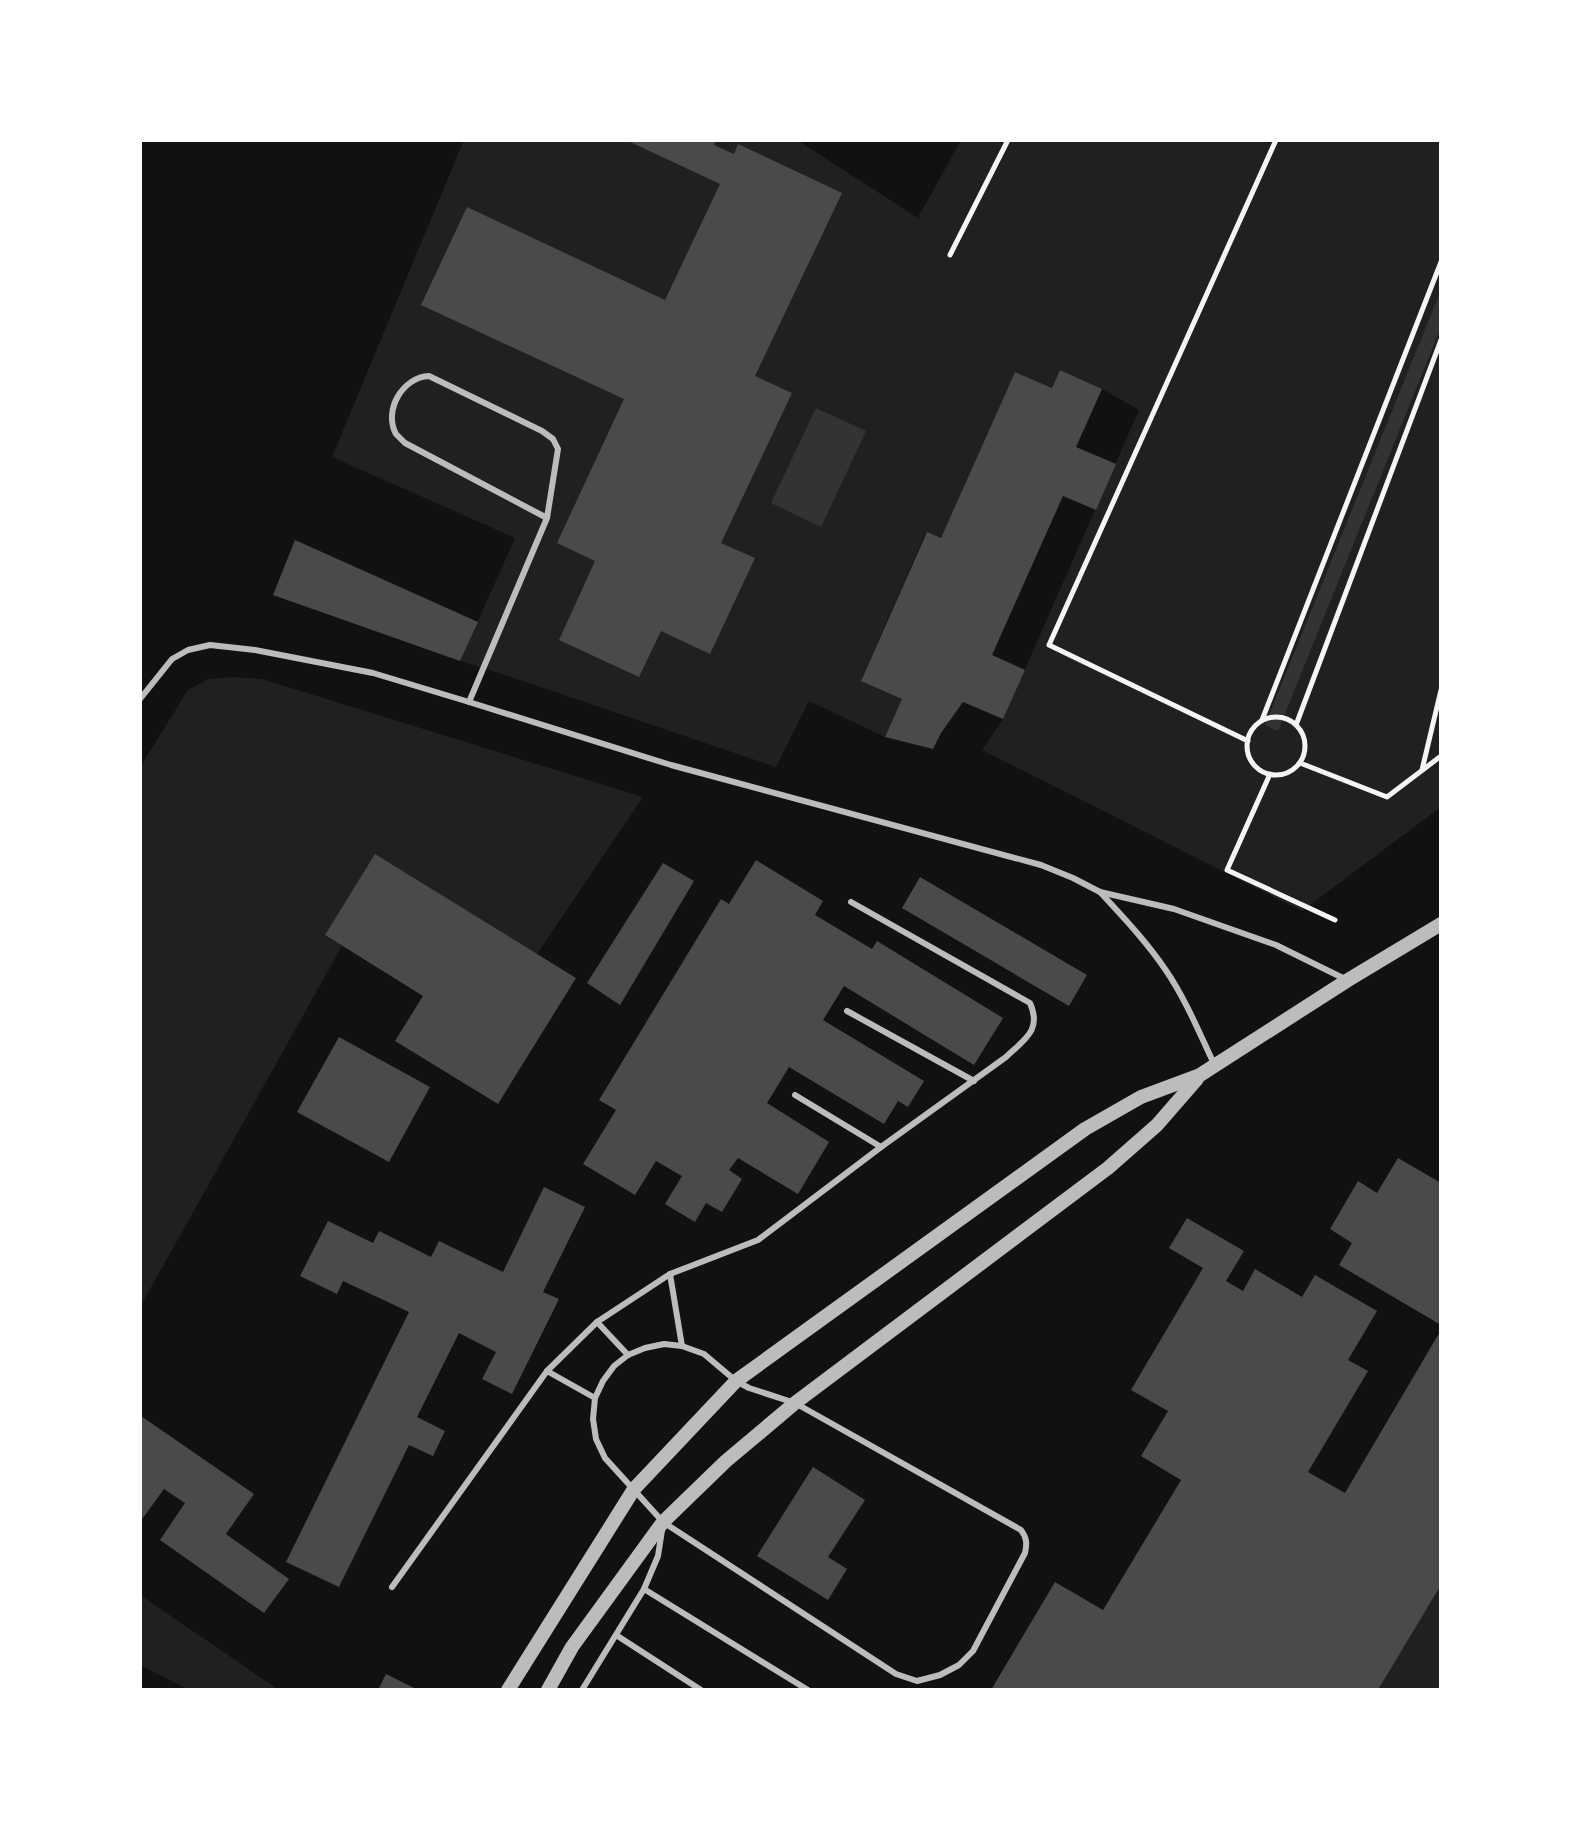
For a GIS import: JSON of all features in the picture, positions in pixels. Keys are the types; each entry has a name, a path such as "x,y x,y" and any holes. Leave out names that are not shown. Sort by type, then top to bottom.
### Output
{"street":[{"path":"548,1690 572,1647 663,1522 726,1461 795,1403 1108,1168 1157,1125 1200,1075 1441,924"},
{"path":"508,1690 634,1489 736,1381 1085,1129 1141,1097 1200,1075"}],"lane":[{"path":"469,702 547,518 558,449 553,439 542,431 429,376 418,376 406,383 394,405 393,418 396,434 405,443 547,518"},
{"path":"140,699 172,659 188,650 210,645 255,650 373,673 671,765 1041,865 1100,892 1174,909 1276,945 1348,980"},
{"path":"1100,892 1138,933 1166,970 1214,1065"},
{"path":"392,1587 547,1371 597,1322 670,1274 758,1240 1006,1057 1034,1026 1035,1015 1030,1003 851,902"},
{"path":"847,1011 974,1081"},
{"path":"795,1095 881,1147"},
{"path":"670,1274 682,1346"},
{"path":"597,1322 628,1355"},
{"path":"664,1344 682,1346 704,1354 736,1381 761,1393 795,1403 1015,1525 1025,1536 1025,1553 973,1651 959,1665 940,1675 917,1681 896,1674 663,1522 605,1458 596,1439 593,1419 595,1398 614,1366 628,1355 664,1344"},
{"path":"547,1371 595,1398"},
{"path":"582,1690 644,1589 658,1556 663,1522"},
{"path":"644,1589 808,1690"},
{"path":"616,1635 701,1690"}],"path":[{"path":"950,255 1008,140"},
{"path":"1248,741 1049,645 1276,140"},
{"path":"1262,720 1286,718 1304,736 1305,750 1300,763 1292,770 1281,775 1257,768 1248,756 1248,741 1253,729 1262,720 1441,262"},
{"path":"1296,725 1441,340"},
{"path":"1422,771 1441,690"},
{"path":"1300,763 1387,797 1441,756"},
{"path":"1270,774 1227,870 1335,920"}],"shaded area":[{"path":"464,140 797,140 918,218 961,140 1441,140 1441,807 1302,911 982,750 1003,719 1139,410 1060,370 1052,388 1015,372 941,538 926,532 861,680 902,699 885,737 809,701 776,767 460,661 515,538 332,457"},
{"path":"1441,290 1441,327 1278,731 1265,725"},
{"path":"816,408 866,431 821,527 771,503"},
{"path":"209,679 262,679 643,797 537,954 325,935 342,946 140,1307 140,767 188,690"},
{"path":"1441,1585 1441,1690 1378,1690"},
{"path":"140,1595 279,1690 189,1690 140,1665"}],"building":[{"path":"626,140 716,140 714,145 734,154 738,144 842,193 755,376 792,393 721,543 755,558 710,654 661,631 639,677 559,640 595,561 557,543 624,399 421,305 467,207 665,300 720,184"},
{"path":"1060,370 1102,389 1076,447 1116,464 1096,510 1063,496 992,655 1025,670 1003,719 963,702 933,749 885,737 902,699 861,681 927,532 941,538 1015,372 1052,388"},
{"path":"295,540 478,622 460,661 273,595"},
{"path":"375,854 576,978 498,1104 395,1041 423,996 325,935"},
{"path":"756,860 823,901 815,915 872,949 877,941 1003,1018 974,1065 844,986 823,1020 924,1081 908,1107 898,1101 884,1124 789,1067 767,1103 829,1142 798,1194 738,1158 729,1170 742,1179 722,1212 706,1203 695,1222 665,1204 682,1176 656,1161 635,1195 583,1164 616,1110 599,1100 721,899 729,904"},
{"path":"663,863 694,881 620,1005 587,983"},
{"path":"920,877 1087,975 1069,1006 902,908"},
{"path":"339,1037 430,1087 389,1162 297,1112"},
{"path":"1398,1158 1441,1183 1441,1325 1339,1265 1352,1243 1330,1229 1358,1181 1377,1193"},
{"path":"544,1187 585,1207 543,1292 559,1299 512,1394 482,1379 496,1352 459,1333 417,1417 445,1431 433,1456 409,1445 339,1587 286,1562 409,1312 343,1281 337,1294 300,1276 328,1221 373,1243 379,1231 431,1257 439,1241 503,1272"},
{"path":"1187,1218 1244,1251 1226,1281 1243,1291 1255,1269 1302,1297 1315,1275 1377,1311 1348,1360 1368,1371 1308,1472 1345,1493 1441,1330 1441,1585 1378,1690 991,1690 1055,1582 1103,1610 1181,1480 1141,1456 1168,1411 1131,1390 1203,1268 1169,1248"},
{"path":"141,1416 254,1494 226,1534 289,1579 264,1613 160,1540 185,1503 164,1489 140,1522"},
{"path":"813,1467 865,1500 828,1557 847,1569 828,1600 757,1556"},
{"path":"386,1674 418,1690 378,1690"}]}
